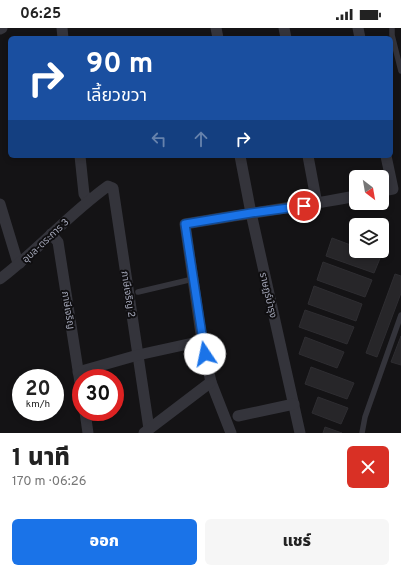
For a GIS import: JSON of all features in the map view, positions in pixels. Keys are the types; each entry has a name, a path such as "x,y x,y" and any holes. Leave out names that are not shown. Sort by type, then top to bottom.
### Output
{"street":[{"path":"80,158 84,194 88,200"},
{"name":"ราษฎร์บำรุง","path":"240,158 251,213 300,433"},
{"path":"308,158 317,204"},
{"path":"386,158 389,170"},
{"path":"389,170 393,189 389,190"},
{"name":"ภาษีเจริญ 2","path":"88,200 108,186 113,188 150,431"},
{"path":"231,433 211,382 202,341 185,224 317,204 349,197"},
{"name":"อุบล-ตระการ 3","path":"0,279 20,263 88,200"},
{"path":"0,204 17,260 20,263"},
{"name":"ภาษีเจริญ","path":"51,234 58,242 78,369"},
{"path":"89,369 138,355 202,341"},
{"path":"150,431 211,382"},
{"path":"238,416 294,404"},
{"path":"86,421 88,433"}],"lane":[{"path":"393,39 401,71"},
{"path":"138,292 194,279"},
{"path":"362,433 365,417 401,315"}],"building":[{"path":"332,238 349,244 349,258 380,258 374,273 326,256"},
{"path":"323,262 372,280 365,297 317,280"},
{"path":"395,274 401,276 401,293 377,357 366,353"},
{"path":"314,286 362,304 356,321 308,304"},
{"path":"305,310 354,327 347,344 299,327"},
{"path":"401,336 401,365 391,362"},
{"path":"305,337 344,352 337,368 299,354"},
{"path":"311,367 354,383 347,399 305,384"},
{"path":"318,397 348,408 341,424 312,413"},
{"path":"325,427 342,433 323,433"}],"route":[{"path":"205,354 185,224 304,206"}]}
